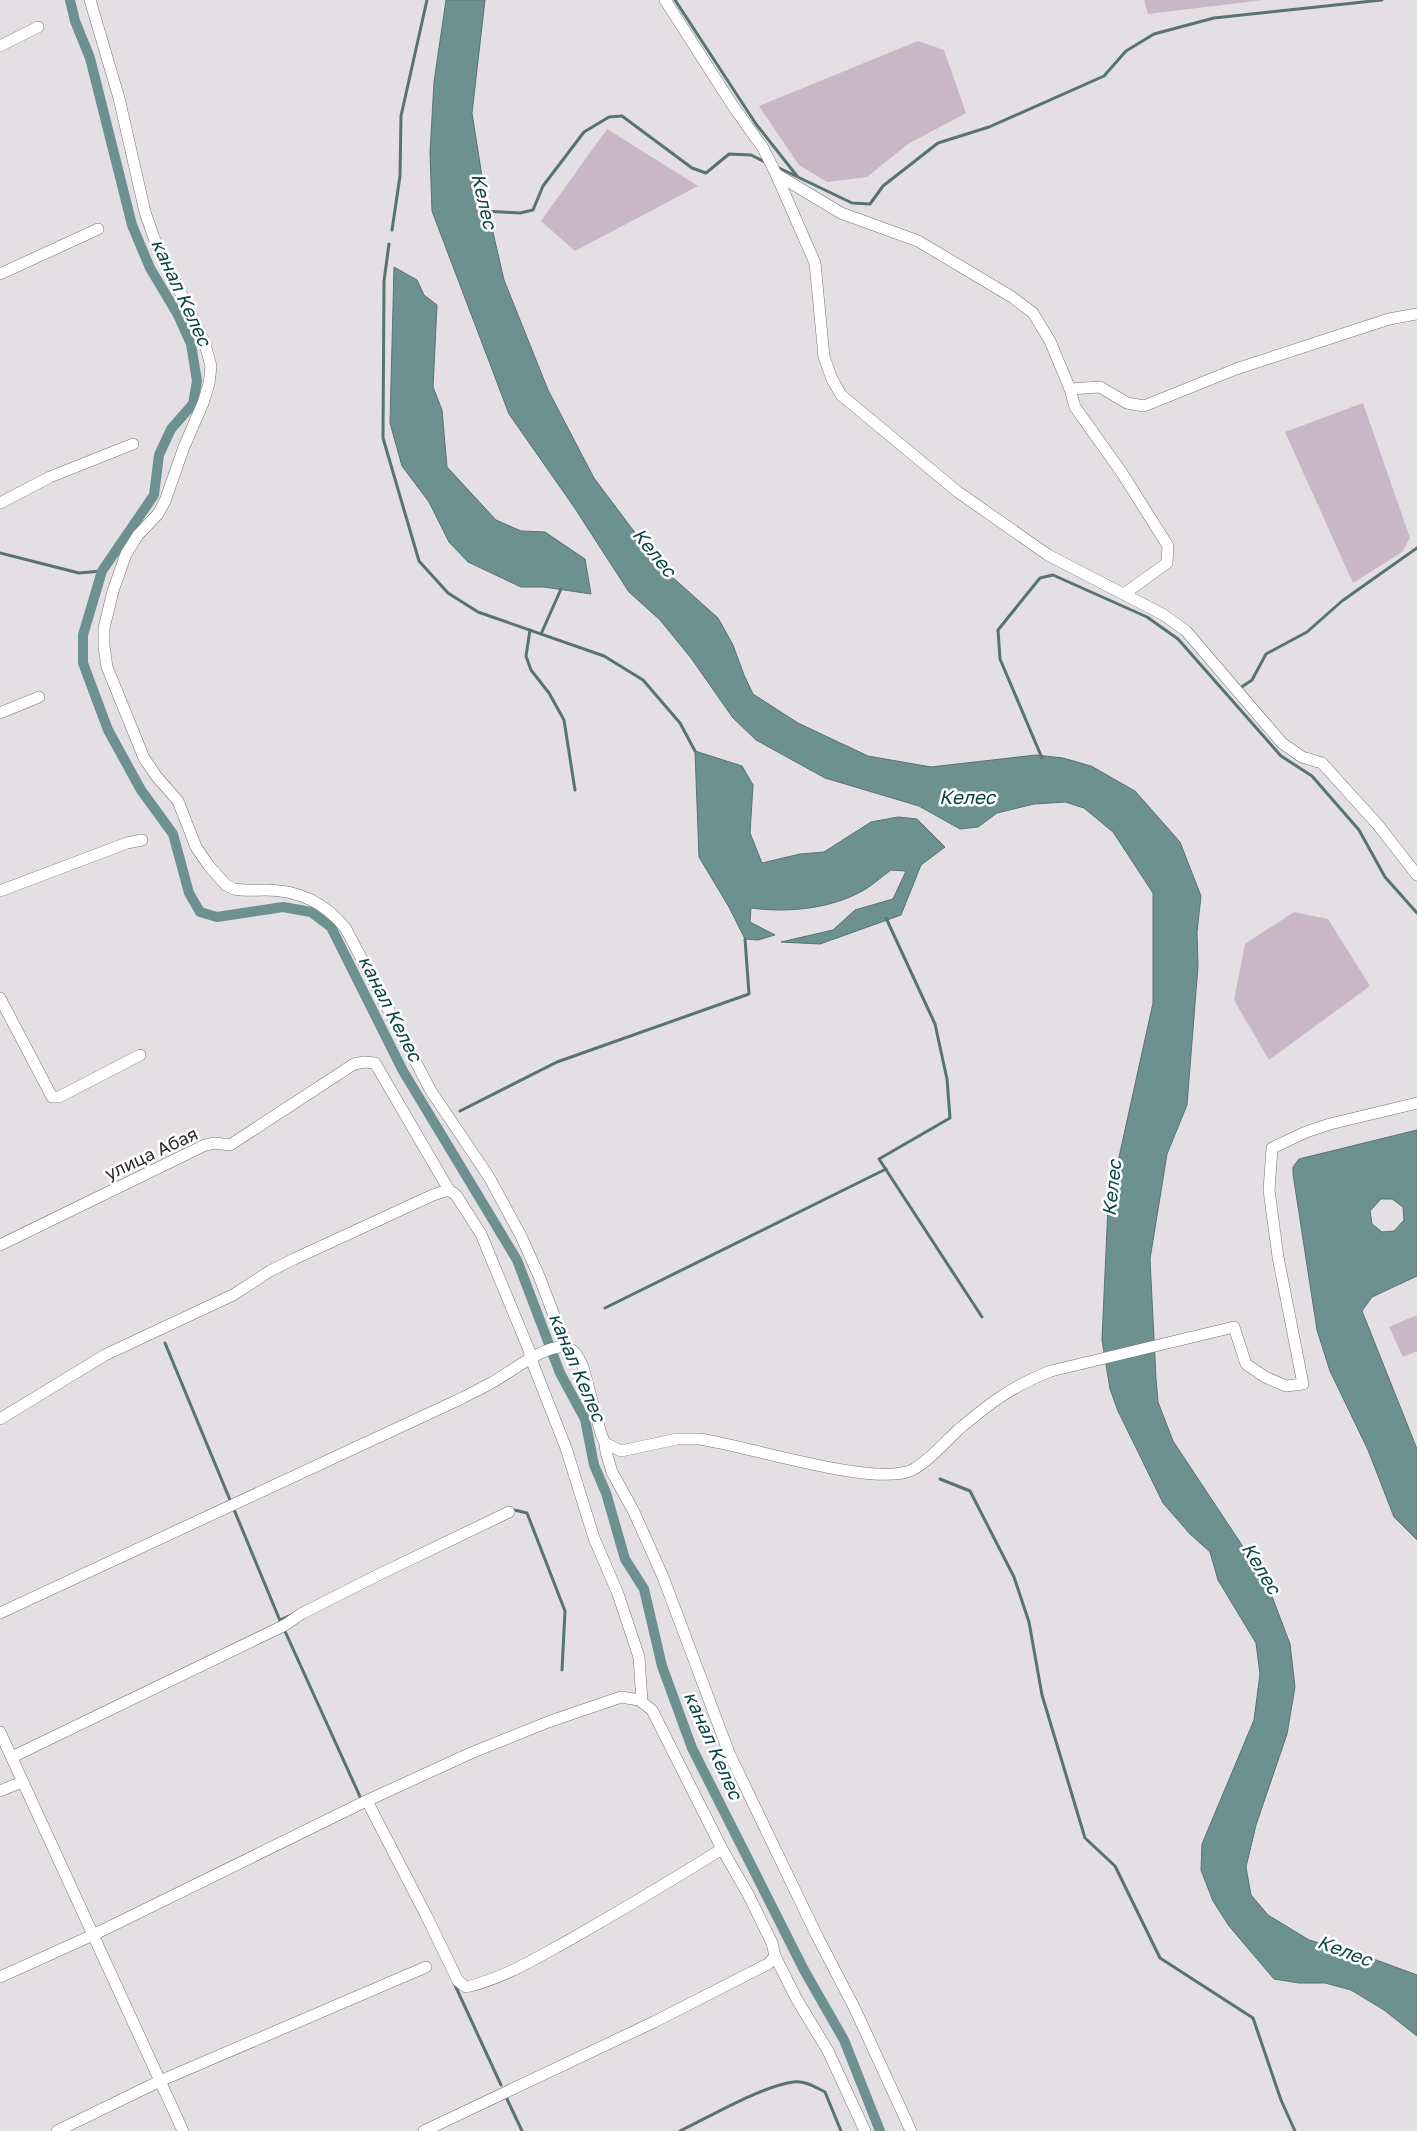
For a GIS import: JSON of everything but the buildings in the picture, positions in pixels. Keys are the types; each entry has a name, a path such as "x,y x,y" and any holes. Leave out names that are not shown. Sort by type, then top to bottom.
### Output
{"street":[{"path":"90,0 119,98 145,212 154,238 204,341 211,366 209,384 203,403 184,447 165,501 158,514 138,535 126,554 113,591 104,628 107,667 144,758 157,777 178,801 196,847 209,866 226,885 234,889 291,892 304,896 331,912 346,929 431,1091 489,1177 521,1236 539,1276 561,1347"},
{"path":"665,0 733,106 763,148 776,174 815,263 824,357 832,379 841,395 966,498 1048,555 1164,615 1186,631 1282,743 1302,757 1322,763 1378,825 1417,874"},
{"path":"0,46 38,27"},
{"path":"776,174 841,212 918,241 1012,297 1033,313 1050,341 1070,389 1075,407 1122,473 1168,546 1167,563 1124,594"},
{"path":"0,274 98,229"},
{"path":"1070,389 1100,387 1127,403 1144,406 1236,369 1389,319 1417,314"},
{"path":"0,503 50,477 133,444"},
{"path":"0,714 39,697"},
{"path":"0,891 127,843 142,840"},
{"path":"0,998 52,1097 59,1097 140,1055"},
{"name":"улица Абая","path":"0,1245 205,1145 215,1143 230,1145 354,1064 364,1062 372,1062 378,1066 449,1190"},
{"path":"605,1443 621,1451 678,1439 699,1439 825,1467 868,1473 895,1474 911,1470 920,1465 960,1428 1012,1388 1051,1371 1164,1342 1234,1327 1246,1364 1265,1377 1286,1386 1303,1384 1278,1257 1269,1190 1272,1148 1306,1132 1330,1124 1417,1103"},
{"path":"0,1419 105,1355 233,1295 270,1271 294,1259 433,1195 449,1190 456,1195 481,1234 495,1263 502,1287 529,1350 536,1356 594,1538 618,1594 639,1657 642,1702"},
{"path":"0,1613 458,1400 536,1356 561,1347 574,1352 583,1367 612,1472 634,1512 662,1577 729,1753 816,1934 855,2009 911,2131"},
{"path":"12,1757 281,1627 301,1614 372,1578 509,1512"},
{"path":"0,1977 92,1935 362,1802 471,1753 548,1722 621,1697 642,1702 652,1710 722,1849 748,1894 772,1943 774,1956 796,1998 828,2051 864,2131"},
{"path":"0,1732 183,2131"},
{"path":"0,1791 22,1782"},
{"path":"362,1802 427,1917 458,1981 466,1988 492,1979 542,1955 629,1907 722,1849"},
{"path":"424,2131 654,2022 768,1964 774,1956"},
{"path":"57,2131 160,2081 426,1967"}],"shaded area":[{"path":"1144,0 1263,0 1148,14"},
{"path":"918,41 944,50 966,113 908,144 867,177 827,182 799,165 759,106"},
{"path":"607,129 698,186 575,251 541,221"},
{"path":"1363,403 1410,538 1402,552 1353,583 1285,432"},
{"path":"1294,912 1328,919 1370,986 1269,1060 1234,1000 1245,944"},
{"path":"1417,1315 1417,1351 1403,1357 1389,1327"}],"water":[{"name":"Келес","path":"446,0 485,0 472,113 486,202 504,280 548,390 594,478 660,566 718,618 733,645 753,694 798,723 868,756 931,767 1036,755 1063,758 1091,766 1135,791 1180,842 1201,896 1197,932 1198,966 1187,1105 1167,1154 1150,1259 1156,1379 1158,1402 1173,1441 1267,1583 1290,1644 1295,1687 1287,1734 1256,1825 1246,1867 1251,1895 1268,1915 1309,1940 1360,1954 1417,1975 1417,2036 1384,2010 1351,1990 1325,1983 1299,1983 1274,1979 1229,1926 1213,1901 1201,1870 1202,1844 1254,1720 1260,1674 1256,1643 1218,1580 1210,1552 1190,1534 1163,1503 1118,1411 1110,1389 1102,1340 1108,1207 1153,1003 1153,893 1113,832 1084,808 1065,802 1034,804 997,813 978,827 960,829 919,806 825,778 756,740 733,718 691,658 660,620 629,592 574,507 509,414 432,211 430,153 434,82"},
{"path":"394,267 417,280 424,295 437,305 433,387 442,410 447,467 496,520 521,531 545,532 585,559 591,594 544,587 521,587 468,562 449,542 429,502 402,466 390,423"},
{"path":"695,751 742,766 753,785 750,833 762,863 800,854 824,852 871,822 898,817 917,819 945,847 921,865 901,915 820,944 781,942 833,930 855,910 893,899 906,871 891,870 871,886 838,902 794,910 751,908 750,922 775,935 758,940 745,939 729,907 699,857"},
{"path":"1417,1130 1417,1276 1372,1297 1362,1311 1417,1449 1417,1540 1394,1517 1368,1450 1330,1371 1317,1330 1293,1174 1293,1167 1299,1159","holes":["1381,1199 1392,1199 1403,1207 1404,1220 1394,1231 1382,1232 1372,1224 1370,1211"]}],"waterway":[{"name":"канал Келес","path":"70,0 75,21 90,58 132,225 150,268 178,315 191,344 197,381 193,404 171,429 159,455 154,495 102,571 83,635 83,663 108,730 141,790 173,834 189,893 200,912 217,917 283,907 311,912 331,927 403,1071 517,1260 560,1373 585,1419 594,1465 606,1493 625,1559 644,1589 662,1666 692,1748 804,1970 844,2040 880,2131"},
{"path":"392,230 400,176 401,116 427,0"},
{"path":"675,0 756,124 797,176"},
{"path":"777,167 852,203 870,204 883,186 938,143 989,127 1104,76 1126,51 1154,34 1214,18 1382,0"},
{"path":"484,211 520,213 533,210 543,186 584,132 609,117 622,116 692,168 706,173 729,154 751,155 767,163"},
{"path":"389,244 384,281 383,438 419,561 448,593 478,612 604,656 643,680 680,723 695,751"},
{"path":"1240,688 1252,680 1266,654 1307,632 1342,601 1417,548"},
{"path":"0,553 79,573 102,571"},
{"path":"1042,758 1000,659 998,630 1040,578 1053,575 1147,617 1178,639 1281,756 1312,776 1359,830 1385,877 1417,913"},
{"path":"541,634 561,589"},
{"path":"530,630 526,656 531,670 549,693 564,720 575,790"},
{"path":"886,918 935,1024 947,1079 950,1118 879,1159 982,1317"},
{"path":"460,1111 557,1062 749,994 745,939"},
{"path":"605,1308 886,1169"},
{"path":"165,1343 281,1623"},
{"path":"940,1479 970,1491 1014,1577 1029,1622 1042,1695 1085,1838 1115,1866 1160,1958 1253,2018 1281,2100 1295,2131"},
{"path":"510,1509 527,1513 565,1611 562,1670"},
{"path":"280,1620 291,1615"},
{"path":"284,1629 362,1801"},
{"path":"454,1983 501,2085"},
{"path":"680,2131 751,2096 793,2082 809,2084 825,2092 841,2131"},
{"path":"507,2099 522,2131"}]}
